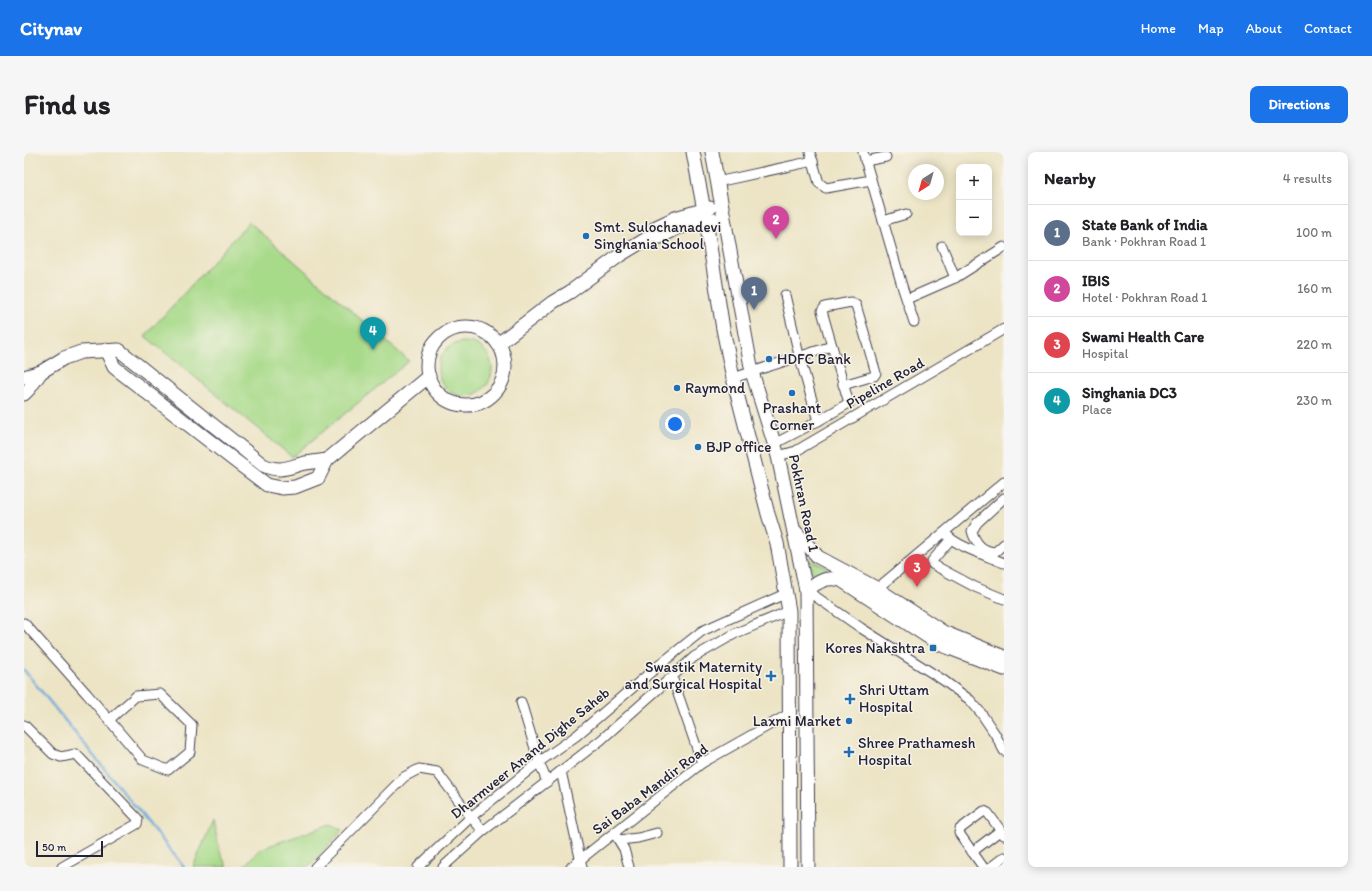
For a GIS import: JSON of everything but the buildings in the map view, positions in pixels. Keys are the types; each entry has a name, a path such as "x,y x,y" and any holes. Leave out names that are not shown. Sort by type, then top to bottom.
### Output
{"street":[{"path":"693,152 705,215 723,329 733,378 768,514 777,543 787,593 789,611 790,867"},
{"name":"Pokhran Road 1","path":"712,152 752,372 777,454 795,531 806,590 808,867"},
{"path":"863,152 914,322"},
{"path":"717,182 811,157 819,183 826,188 871,180"},
{"path":"865,161 886,157"},
{"path":"498,344 553,302 570,292 620,255 653,235 660,237 705,215 723,212"},
{"path":"883,221 906,214"},
{"path":"942,246 954,278"},
{"path":"907,299 954,278 1004,247"},
{"path":"785,295 799,355 818,421"},
{"path":"777,454 818,421 847,405 848,400 843,385 822,309 825,307 851,302 856,305 876,373 874,376 843,385"},
{"path":"460,328 474,329 488,334 498,344 504,357 505,364 503,378 492,396 479,403 458,404 439,394 431,383 428,362 432,348 441,337 447,333 460,328"},
{"name":"Pipeline Road","path":"777,454 796,451 1004,329"},
{"path":"733,378 799,355 832,346"},
{"path":"106,350 114,367 267,485 282,488 295,487 318,478 327,460 429,376"},
{"path":"24,377 41,372 64,358 81,352 119,350 263,465 272,469 280,470 305,463 327,460"},
{"path":"24,394 41,372"},
{"path":"872,593 1004,482"},
{"path":"1004,498 977,524 972,531 979,546 989,551 996,552 1004,544"},
{"path":"795,531 818,557 872,593 939,644 1004,669"},
{"path":"944,532 951,539 1004,563"},
{"path":"951,539 932,561 932,564 1004,599"},
{"path":"1004,658 943,632 872,593 841,580 825,578 806,590 861,628 943,680 970,700 981,712 1004,751"},
{"name":"Dharmveer Anand Dighe Saheb","path":"418,867 471,817 539,762 576,736 658,666 702,631 787,593"},
{"name":"Dharmveer Anand Dighe Saheb","path":"443,867 483,831 602,740 694,657 729,637 789,611"},
{"path":"24,623 143,760 168,770 190,752 192,725 160,694 136,696 109,720"},
{"path":"672,677 702,763"},
{"path":"521,702 539,762 547,782"},
{"name":"Sai Baba Mandir Road","path":"571,867 581,863 616,837 702,763 789,714"},
{"path":"24,725 53,754 61,757 76,754 138,818 137,824 62,867"},
{"path":"315,867 404,777 419,769 437,772 483,831"},
{"path":"561,771 581,863"},
{"path":"790,779 808,780"},
{"path":"972,852 1002,833 988,813 984,811 960,829 959,833 972,852 983,867"},
{"path":"616,837 638,838 657,833"},
{"path":"616,837 624,848 629,867"},
{"path":"991,867 1004,857"}],"green space":[{"path":"249,222 409,361 292,457 145,336"},
{"path":"465,342 475,344 484,350 490,359 492,369 490,379 484,388 475,394 465,396 455,394 446,388 440,379 438,369 440,359 446,350 455,344"},
{"path":"810,560 828,568 813,577"},
{"path":"213,820 220,852 227,867 193,867"},
{"path":"331,824 343,830 308,867 243,867 260,849"}],"waterway":[{"path":"24,670 184,867"}],"place":[{"name":"Smt. Sulochanadevi Singhania School","path":"586,236"},
{"name":"IBIS","path":"776,239"},
{"name":"State Bank of India","path":"754,310"},
{"name":"Singhania DC3","path":"373,350"},
{"name":"HDFC Bank","path":"769,359"},
{"name":"Raymond","path":"677,388"},
{"name":"Prashant Corner","path":"792,393"},
{"name":"BJP office","path":"698,447"},
{"name":"Swami Health Care","path":"917,587"},
{"name":"Kores Nakshtra","path":"933,648"},
{"name":"Swastik Maternity and Surgical Hospital","path":"771,676"},
{"name":"Shri Uttam Hospital","path":"850,699"},
{"name":"Laxmi Market","path":"849,721"},
{"name":"Shree Prathamesh Hospital","path":"849,752"}]}
